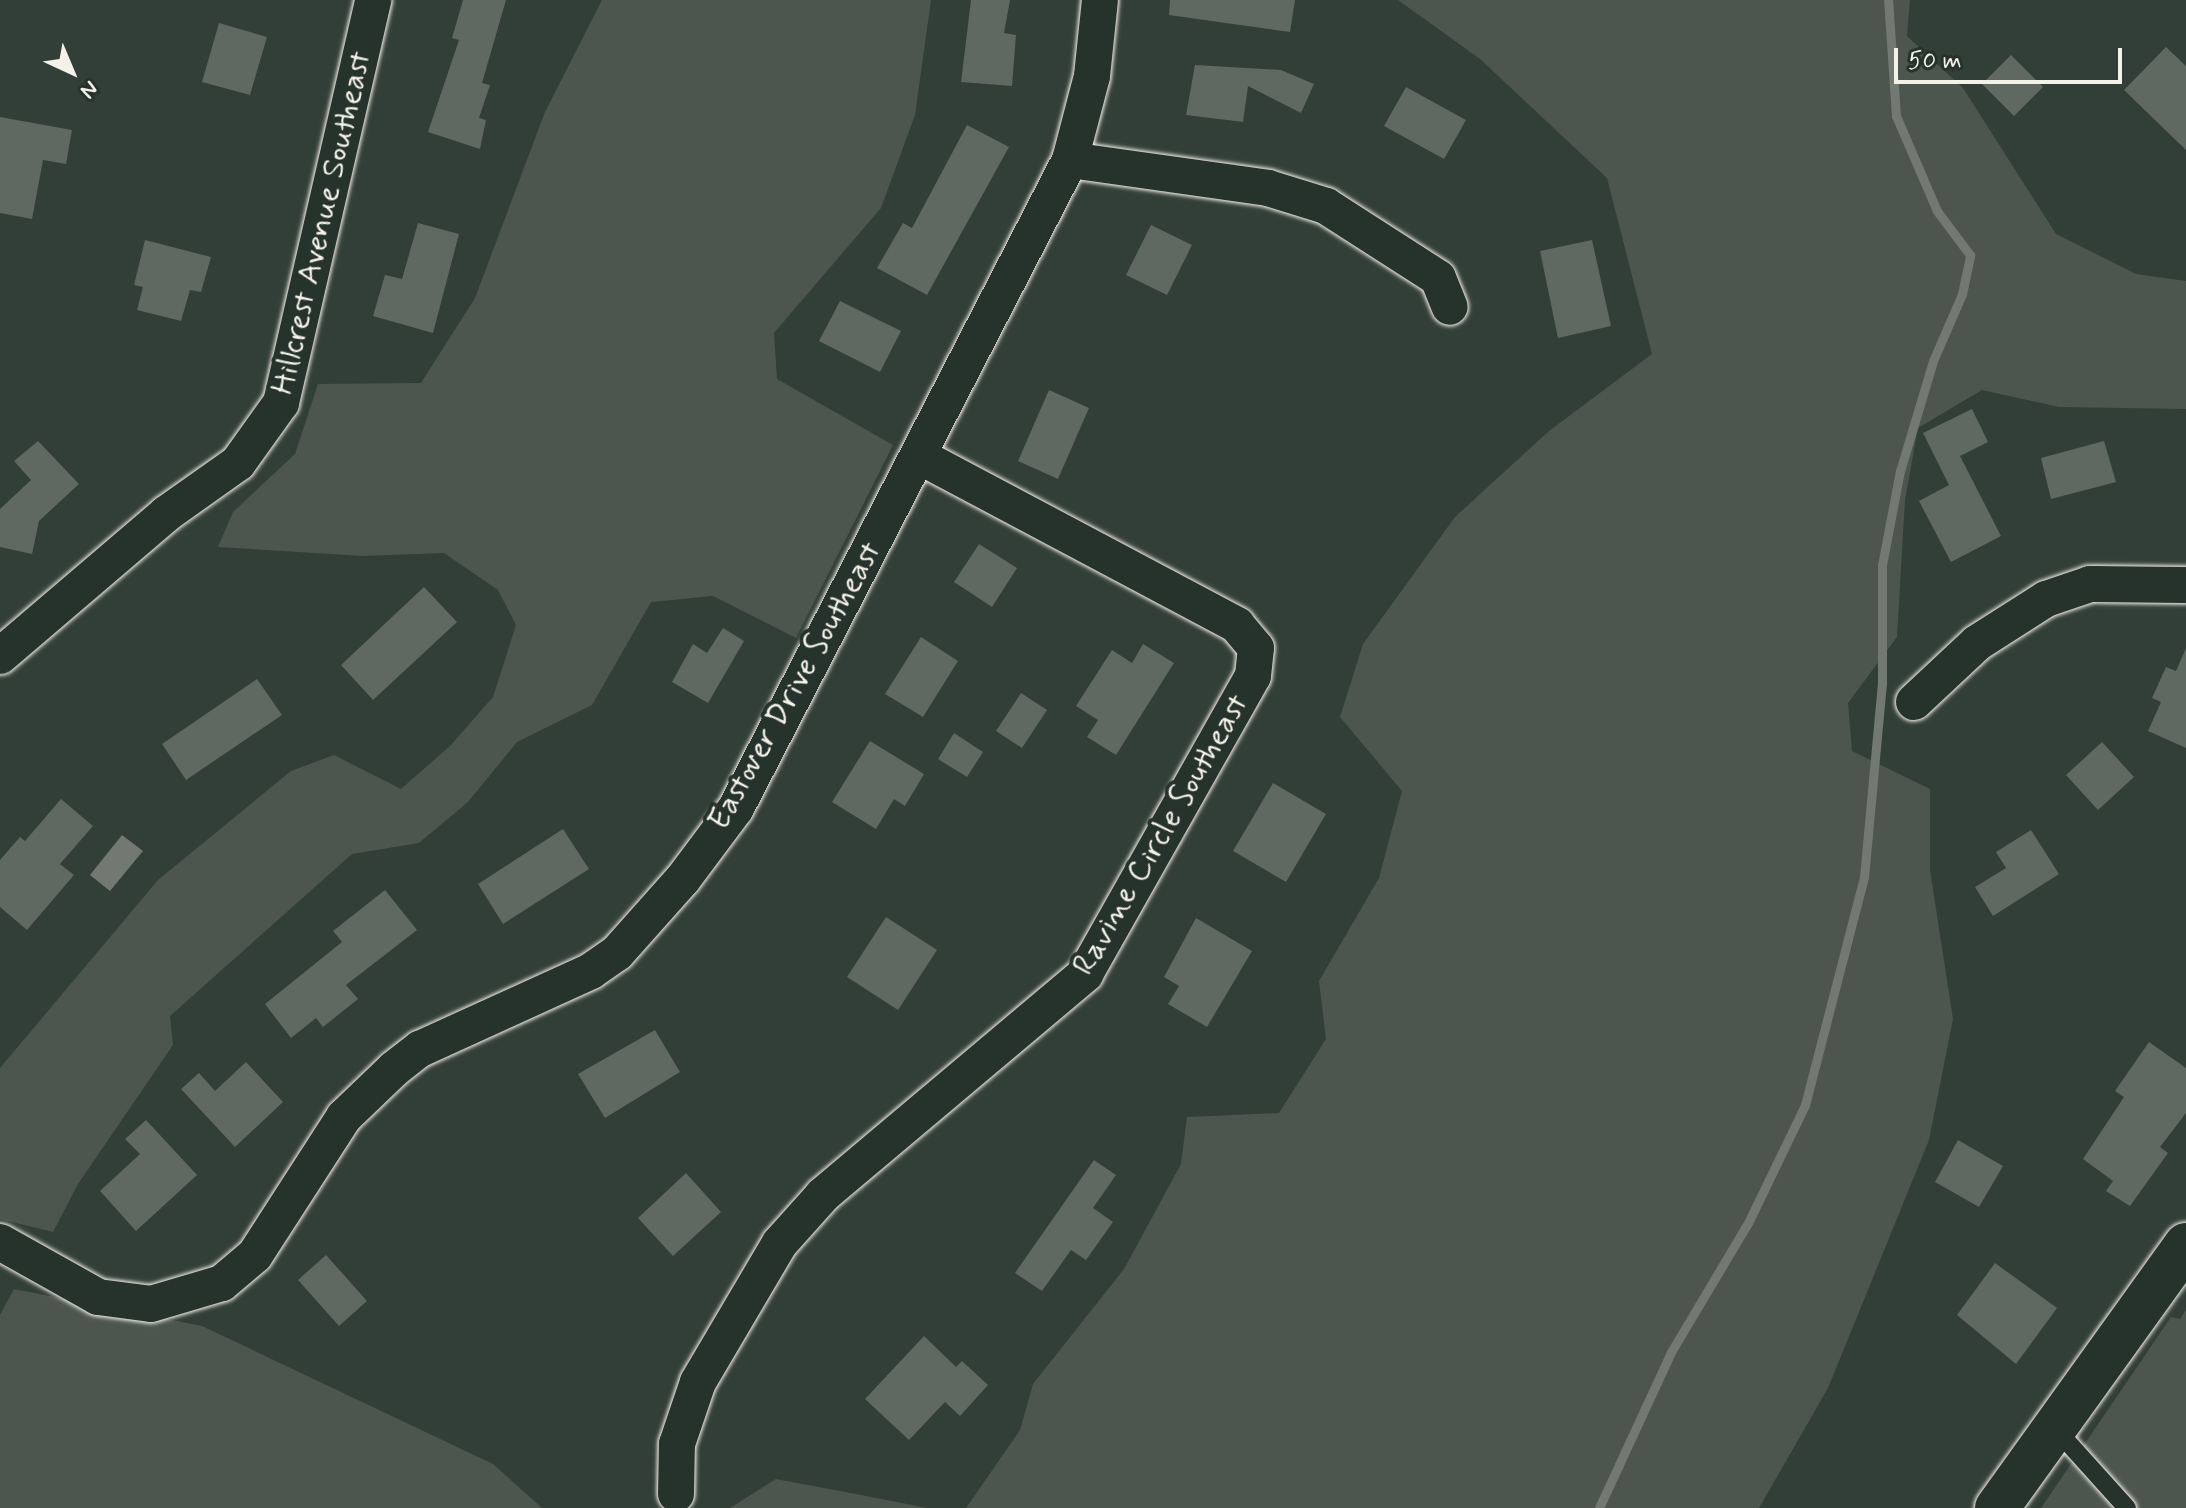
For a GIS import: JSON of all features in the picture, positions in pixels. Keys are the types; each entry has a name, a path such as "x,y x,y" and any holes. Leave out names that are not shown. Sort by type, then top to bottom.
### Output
{"main road":[{"path":"1997,1508 2186,1245"}],"street":[{"name":"Hillcrest Avenue Southeast","path":"0,656 166,514 238,463 281,403 373,0"},
{"name":"Eastover Drive Southeast","path":"0,1242 98,1297 151,1304 202,1293 255,1255 336,1128 394,1069 420,1049 591,971 617,953 736,808 1070,160 1092,76 1100,0"},
{"path":"1070,160 1268,188 1326,206 1438,278 1450,307"},
{"name":"Ravine Circle Southeast","path":"676,1494 677,1444 698,1382 780,1243 823,1195 1085,974 1253,676 1256,648 1237,625 919,456"},
{"path":"1914,702 1977,643 2046,599 2090,584 2186,585"}],"lane":[{"path":"2054,1427 2127,1508"}],"shaded area":[{"path":"602,0 931,0 915,115 881,208 774,333 777,379 893,445 796,638 713,596 651,602 592,705 517,742 468,802 419,843 352,854 170,1016 173,1045 78,1184 53,1232 0,1219 0,1068 158,880 291,771 334,755 401,789 450,746 493,697 516,625 498,590 444,553 363,556 218,547 233,512 295,454 318,384 421,383 475,298 545,112"},
{"path":"1398,0 1910,0 1907,36 1963,88 2056,234 2136,274 2186,281 2186,409 2059,407 1982,390 1918,428 1905,500 1897,637 1848,703 1852,751 1930,789 1930,870 1953,1019 1929,1140 1828,1388 1759,1508 966,1508 1020,1430 1033,1384 1124,1269 1181,1164 1187,1117 1279,1113 1326,1039 1319,981 1379,878 1402,791 1340,717 1363,644 1455,517 1549,431 1652,354 1607,178 1480,59"},
{"path":"122,835 143,851 110,891 90,875"},
{"path":"14,1289 202,1326 493,1464 542,1508 0,1508 0,1315"},
{"path":"2186,1310 2186,1508 2041,1508 2171,1317 2180,1319"},
{"path":"776,1479 856,1494 927,1508 730,1508"}],"building":[{"path":"463,0 506,0 482,83 490,85 479,118 486,120 480,149 428,132 459,40 452,38"},
{"path":"971,0 1010,0 1004,33 1016,35 1012,86 961,82"},
{"path":"1170,0 1295,0 1290,32 1169,15"},
{"path":"219,23 267,37 250,95 202,82"},
{"path":"2166,47 2186,66 2186,150 2124,90"},
{"path":"2011,55 2043,87 2014,116 1982,84"},
{"path":"1195,65 1281,70 1314,84 1301,113 1248,86 1243,122 1186,115"},
{"path":"1406,87 1466,120 1444,159 1384,126"},
{"path":"0,117 72,130 66,164 43,160 32,219 0,213"},
{"path":"967,125 1009,147 927,295 877,268 903,223 912,228"},
{"path":"418,223 459,234 433,333 373,316 385,275 402,279"},
{"path":"1151,225 1192,245 1167,295 1126,275"},
{"path":"145,240 211,257 201,292 190,290 181,321 137,310 143,287 134,285"},
{"path":"1592,240 1611,326 1558,338 1540,251"},
{"path":"840,301 901,331 880,372 819,341"},
{"path":"1049,390 1089,408 1058,479 1018,461"},
{"path":"1972,409 1988,442 1960,456 2001,536 1951,562 1919,501 1949,485 1923,433"},
{"path":"38,441 79,484 39,521 32,554 0,547 0,509 31,480 14,461"},
{"path":"2104,441 2116,482 2051,499 2041,458"},
{"path":"979,544 1017,568 992,607 954,582"},
{"path":"424,587 457,622 373,700 341,665"},
{"path":"723,628 744,641 708,703 672,682 693,644 707,653"},
{"path":"921,637 958,661 923,717 885,694"},
{"path":"1143,644 1174,663 1116,755 1087,737 1098,720 1076,706 1112,650 1132,663"},
{"path":"2186,648 2186,748 2148,731 2161,702 2152,698 2166,667 2176,671"},
{"path":"257,679 282,715 186,780 162,744"},
{"path":"1021,693 1047,710 1022,748 996,731"},
{"path":"954,733 983,752 967,777 938,759"},
{"path":"870,741 924,774 905,806 894,799 876,829 832,802"},
{"path":"2102,742 2134,777 2098,810 2066,775"},
{"path":"1273,783 1326,814 1286,882 1233,851"},
{"path":"61,799 93,826 60,864 74,875 27,930 0,907 0,860 20,837 25,841"},
{"path":"563,829 589,869 503,924 478,884"},
{"path":"2031,830 2059,874 1993,916 1975,887 2006,868 1996,852"},
{"path":"385,890 417,930 346,985 358,999 323,1027 316,1018 291,1038 265,1004 342,942 333,931"},
{"path":"886,917 937,950 898,1010 847,977"},
{"path":"1196,918 1252,951 1207,1027 1168,1004 1179,986 1164,977"},
{"path":"655,1030 680,1072 605,1118 578,1074"},
{"path":"2149,1042 2186,1068 2186,1113 2160,1147 2168,1153 2130,1206 2106,1191 2113,1181 2083,1159 2124,1097 2115,1091"},
{"path":"246,1062 283,1102 235,1147 181,1089 199,1073 215,1091"},
{"path":"146,1120 197,1175 136,1231 100,1191 140,1154 125,1139"},
{"path":"1958,1140 2003,1166 1979,1207 1935,1182"},
{"path":"1094,1160 1116,1175 1093,1208 1113,1222 1086,1260 1071,1250 1042,1291 1015,1273"},
{"path":"686,1173 721,1212 673,1256 638,1218"},
{"path":"326,1255 367,1301 339,1326 298,1280"},
{"path":"1995,1263 2057,1308 2016,1364 1957,1315"},
{"path":"924,1336 956,1367 962,1361 988,1385 960,1416 945,1402 909,1440 865,1399"}],"waterway":[{"path":"1599,1508 1671,1352 1748,1223 1805,1105 1864,877 1882,682 1882,565 1900,471 1933,361 1962,294 1970,255 1937,211 1896,116 1888,0"}]}
